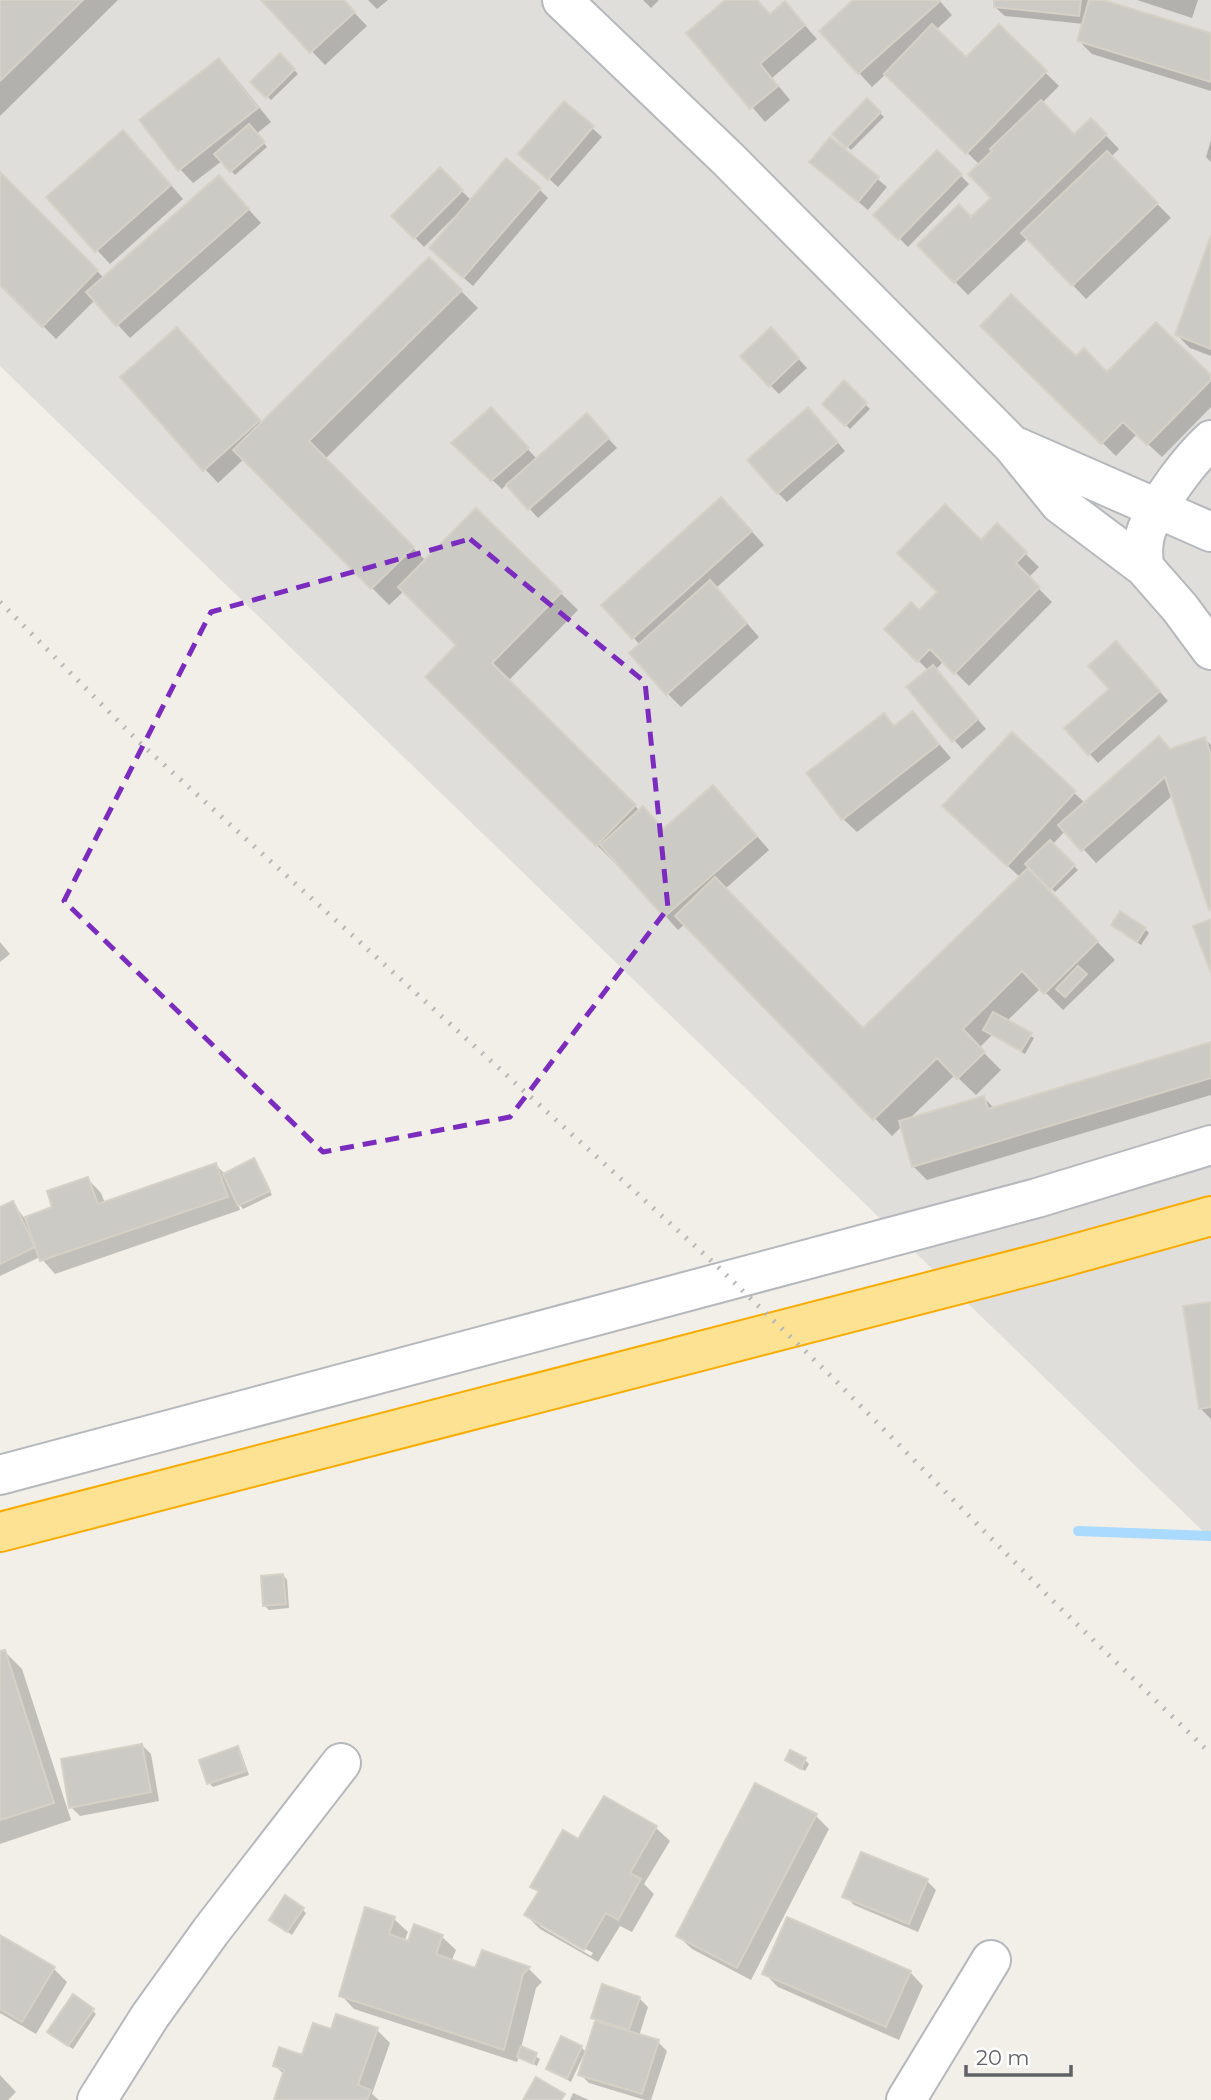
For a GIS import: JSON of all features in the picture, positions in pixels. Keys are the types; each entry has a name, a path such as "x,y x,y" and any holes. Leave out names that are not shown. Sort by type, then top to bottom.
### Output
{"highway":[{"path":"1092,1249 1211,1189"},
{"path":"0,1532 1211,1216"}],"street":[{"path":"562,0 729,160 1012,445 1060,504 1144,567 1180,608 1211,650"},
{"path":"1144,567 1143,550 1147,530 1196,454 1211,440"},
{"path":"1012,445 1211,532"},
{"path":"1097,483 1146,480 1185,470"},
{"path":"0,1475 1023,1202 1211,1145"},
{"path":"97,2100 150,2015 341,1763"},
{"path":"906,2100 991,1961"}],"highlighted area":[{"path":"470,539 645,682 668,908 510,1117 323,1152 64,901 211,612"}],"shaded area":[{"path":"0,0 1211,0 1211,1539 0,366"}],"building":[{"path":"0,0 83,0 0,81"},
{"path":"261,0 344,0 355,12 310,53"},
{"path":"725,0 757,0 770,14 785,1 805,25 760,64 778,86 750,109 686,33"},
{"path":"853,0 940,1 858,74 819,31"},
{"path":"994,0 1081,0 1079,16 994,7"},
{"path":"1089,0 1103,0 1211,33 1211,82 1077,41"},
{"path":"932,24 966,57 999,24 1047,71 966,154 884,74"},
{"path":"280,53 295,69 266,98 250,82"},
{"path":"219,58 258,108 178,171 139,120"},
{"path":"867,98 881,112 846,148 832,134"},
{"path":"1041,100 1074,134 1091,118 1107,134 954,283 917,245 959,204 971,217 991,198 968,174"},
{"path":"564,101 594,126 548,180 518,154"},
{"path":"249,124 265,142 230,172 214,154"},
{"path":"123,130 171,185 95,252 46,197"},
{"path":"830,137 879,177 858,202 809,162"},
{"path":"937,150 962,174 898,240 873,215"},
{"path":"1107,151 1158,203 1072,286 1021,233"},
{"path":"506,158 541,188 463,278 429,248"},
{"path":"440,167 463,190 414,239 391,216"},
{"path":"0,172 98,270 42,327 0,285"},
{"path":"219,175 249,209 116,326 86,292"},
{"path":"1211,235 1211,349 1175,335"},
{"path":"429,257 462,290 309,441 414,547 371,589 233,450"},
{"path":"1011,294 1076,356 1084,348 1107,372 1156,322 1211,375 1211,380 1147,445 1123,422 1101,444 980,326"},
{"path":"177,327 260,420 203,471 120,377"},
{"path":"771,327 799,358 769,387 740,356"},
{"path":"844,380 867,403 845,426 822,404"},
{"path":"491,407 529,448 491,481 451,443"},
{"path":"808,407 838,442 777,494 747,460"},
{"path":"587,413 609,438 528,510 506,485"},
{"path":"721,497 752,531 632,639 601,605"},
{"path":"945,504 981,540 997,523 1027,552 1016,563 1040,587 954,674 930,649 917,662 884,629 911,602 919,610 937,592 897,553"},
{"path":"476,508 562,592 492,663 636,805 596,846 425,677 456,645 398,587"},
{"path":"710,580 747,623 666,695 629,653"},
{"path":"1116,641 1160,691 1088,755 1064,728 1109,689 1088,666"},
{"path":"933,665 978,719 952,742 906,687"},
{"path":"913,711 939,744 842,820 806,773 884,713 894,726"},
{"path":"1012,732 1076,791 1007,866 942,806"},
{"path":"1159,736 1170,749 1205,737 1211,755 1209,910 1165,777 1081,851 1058,825"},
{"path":"713,785 757,836 664,917 600,845 643,806 663,829"},
{"path":"1050,840 1075,865 1050,890 1025,864"},
{"path":"1028,868 1098,941 1044,994 1022,971 963,1029 985,1052 957,1079 937,1058 873,1120 675,916 715,877 863,1028"},
{"path":"1120,911 1146,928 1137,942 1111,925"},
{"path":"1211,919 1211,973 1193,926"},
{"path":"1078,966 1087,974 1065,997 1056,989"},
{"path":"993,1012 1032,1033 1021,1051 983,1030"},
{"path":"1211,1042 1211,1078 912,1167 899,1121 984,1096 988,1109"},
{"path":"254,1158 270,1191 238,1206 223,1174"},
{"path":"216,1163 228,1197 40,1261 25,1217 52,1207 47,1191 88,1177 98,1204"},
{"path":"13,1201 35,1247 0,1264 0,1207"},
{"path":"1211,1302 1211,1407 1199,1409 1183,1306"},
{"path":"283,1574 286,1604 263,1606 261,1576"},
{"path":"5,1650 54,1803 0,1820 0,1651"},
{"path":"142,1744 151,1792 69,1808 61,1759"},
{"path":"238,1746 246,1771 207,1784 199,1760"},
{"path":"790,1750 806,1758 801,1769 785,1760"},
{"path":"755,1783 817,1814 737,1968 676,1936"},
{"path":"604,1796 657,1826 630,1873 641,1879 618,1920 606,1913 584,1950 524,1915 539,1891 530,1887 563,1830 578,1839"},
{"path":"861,1852 928,1879 909,1924 842,1897"},
{"path":"285,1895 304,1908 287,1932 269,1920"},
{"path":"365,1907 395,1917 389,1934 408,1941 414,1924 443,1935 436,1954 475,1968 482,1950 530,1967 523,1974 504,2050 339,1996"},
{"path":"787,1917 911,1971 886,2027 762,1974"},
{"path":"0,1935 55,1967 22,2022 0,2009"},
{"path":"602,1984 640,1997 629,2030 591,2018"},
{"path":"73,1994 94,2009 68,2046 47,2032"},
{"path":"336,2014 378,2028 358,2085 371,2090 367,2100 274,2100 284,2070 273,2066 279,2047 302,2055 313,2023 331,2029"},
{"path":"595,2021 659,2040 642,2094 578,2075"},
{"path":"561,2036 582,2046 567,2079 546,2069"},
{"path":"521,2046 537,2053 533,2064 517,2057"},
{"path":"536,2077 565,2094 561,2100 523,2100"}],"waterway":[{"path":"1078,1531 1211,1536"}],"railway":[{"path":"0,602 139,742 716,1265 835,1380 1054,1602 1211,1754"}]}
